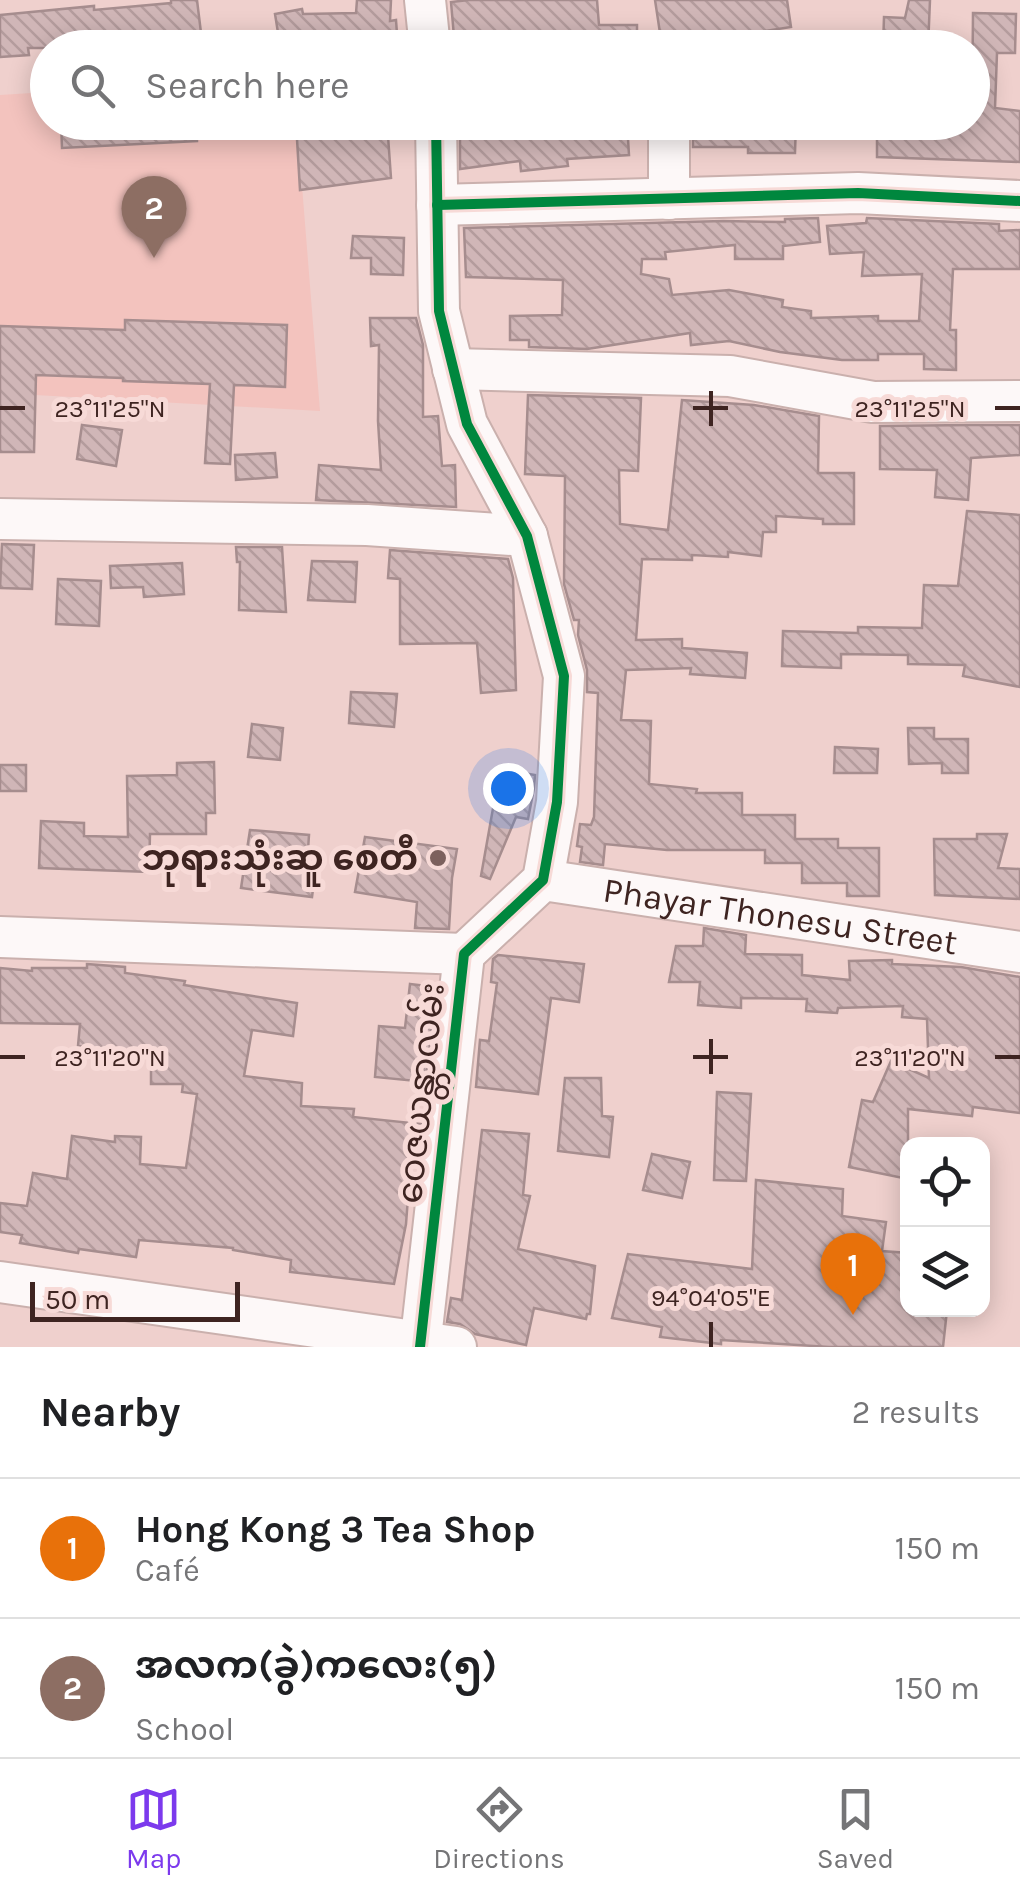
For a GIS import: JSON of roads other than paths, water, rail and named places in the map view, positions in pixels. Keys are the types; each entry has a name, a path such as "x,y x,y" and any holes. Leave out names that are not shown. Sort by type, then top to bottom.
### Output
{"street":[{"path":"426,0 428,30"},
{"path":"436,140 439,311 466,424 527,536 564,676 557,802 543,880"},
{"path":"668,199 669,140"},
{"path":"437,206 858,193 1020,200"},
{"path":"453,369 730,376 873,402 1020,401"},
{"path":"0,519 367,525 527,536"},
{"name":"Phayar Thonesu Street","path":"543,880 1020,952"},
{"name":"ဝေဇယန္တာလမ်း","path":"432,1345 464,954 543,880"},
{"path":"0,936 464,954"},
{"path":"0,1282 432,1345"}],"place":[{"name":"အလက(ခွဲ)ကလေး(၅)","path":"154,258"},
{"name":"ဘုရားသုံးဆူ စေတီ","path":"438,858"},
{"name":"Hong Kong 3 Tea Shop","path":"853,1315"}]}
